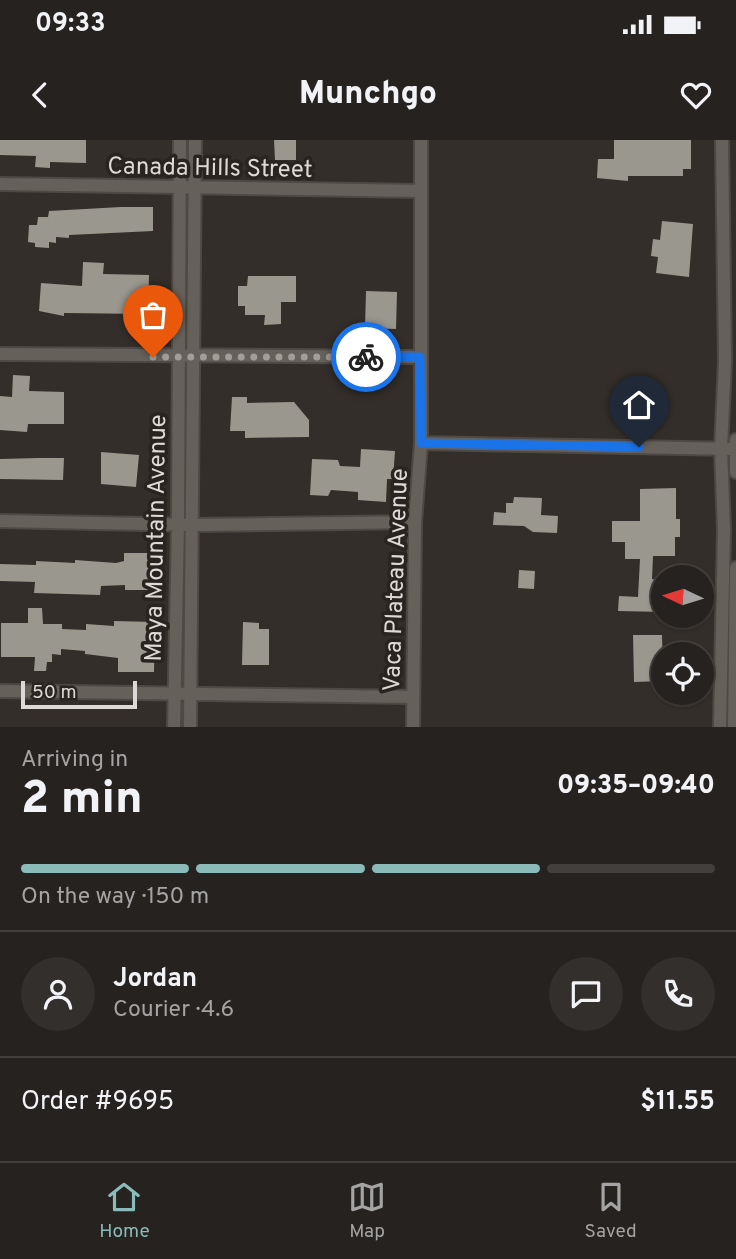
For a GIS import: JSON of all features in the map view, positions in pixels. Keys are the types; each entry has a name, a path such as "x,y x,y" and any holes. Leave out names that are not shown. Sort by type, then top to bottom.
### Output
{"street":[{"name":"Maya Mountain Avenue","path":"180,140 192,525 190,727"},
{"name":"Maya Mountain Avenue","path":"174,727 178,524 195,140"},
{"name":"Vaca Plateau Avenue","path":"413,727 415,523 421,443 421,140"},
{"path":"720,727 730,531 721,449 731,361 722,140"},
{"name":"Canada Hills Street","path":"0,184 420,191"},
{"path":"722,189 736,190"},
{"path":"0,354 420,357"},
{"path":"736,440 736,472"},
{"path":"421,443 736,449"},
{"path":"0,521 192,525 415,523"},
{"path":"734,727 736,568"},
{"path":"0,691 413,697"},
{"path":"720,698 735,698"}],"building":[{"path":"0,140 86,140 86,163 50,162 50,168 35,167 36,156 0,155"},
{"path":"274,140 296,140 296,160 275,160"},
{"path":"614,140 691,140 691,169 683,169 683,176 628,176 628,181 597,178 598,159 614,159"},
{"path":"153,207 153,231 56,237 56,243 49,242 49,248 35,247 35,243 28,242 29,225 37,225 38,217 48,217 49,211"},
{"path":"662,221 693,224 689,277 656,273 658,257 651,256 653,239 660,240"},
{"path":"83,262 104,263 103,274 149,275 148,314 64,313 64,316 39,311 41,283 82,286"},
{"path":"248,276 296,276 296,302 281,302 281,324 264,325 265,315 245,315 245,306 238,306 238,286 247,286"},
{"path":"366,291 397,292 396,329 365,328"},
{"path":"13,375 30,376 29,391 64,392 64,424 28,424 27,432 0,430 0,396 12,397"},
{"path":"232,397 247,397 247,403 294,402 309,420 309,437 245,438 245,431 230,431"},
{"path":"361,449 395,451 393,479 387,479 386,502 358,500 358,492 331,490 328,496 310,495 312,459 338,460 340,466 360,467"},
{"path":"101,452 139,455 136,487 101,484"},
{"path":"64,458 63,480 0,479 0,459"},
{"path":"676,488 676,519 680,519 680,537 675,537 675,556 653,556 651,612 618,611 619,596 638,597 640,559 625,559 625,542 612,542 612,521 640,521 640,489"},
{"path":"514,497 542,498 541,515 558,516 557,533 533,532 524,526 493,525 494,512 506,513 506,503 513,503"},
{"path":"124,553 150,553 150,590 125,590 125,585 101,586 100,595 34,593 35,582 0,581 0,564 36,565 36,561 75,563 75,560 116,563 124,561"},
{"path":"519,570 535,571 534,589 518,588"},
{"path":"28,608 42,608 43,624 62,624 62,629 86,630 86,624 114,626 114,621 155,622 154,672 118,672 118,658 85,654 85,651 61,649 61,655 52,654 52,662 47,662 46,671 34,671 35,657 1,657 1,623 28,623"},
{"path":"243,622 259,623 259,629 269,629 269,665 242,665"},
{"path":"633,635 662,635 662,642 651,642 651,681 634,682"}],"way so far":[{"path":"153,357 366,357"}],"route":[{"path":"366,357 420,357 421,443 639,447"}]}
